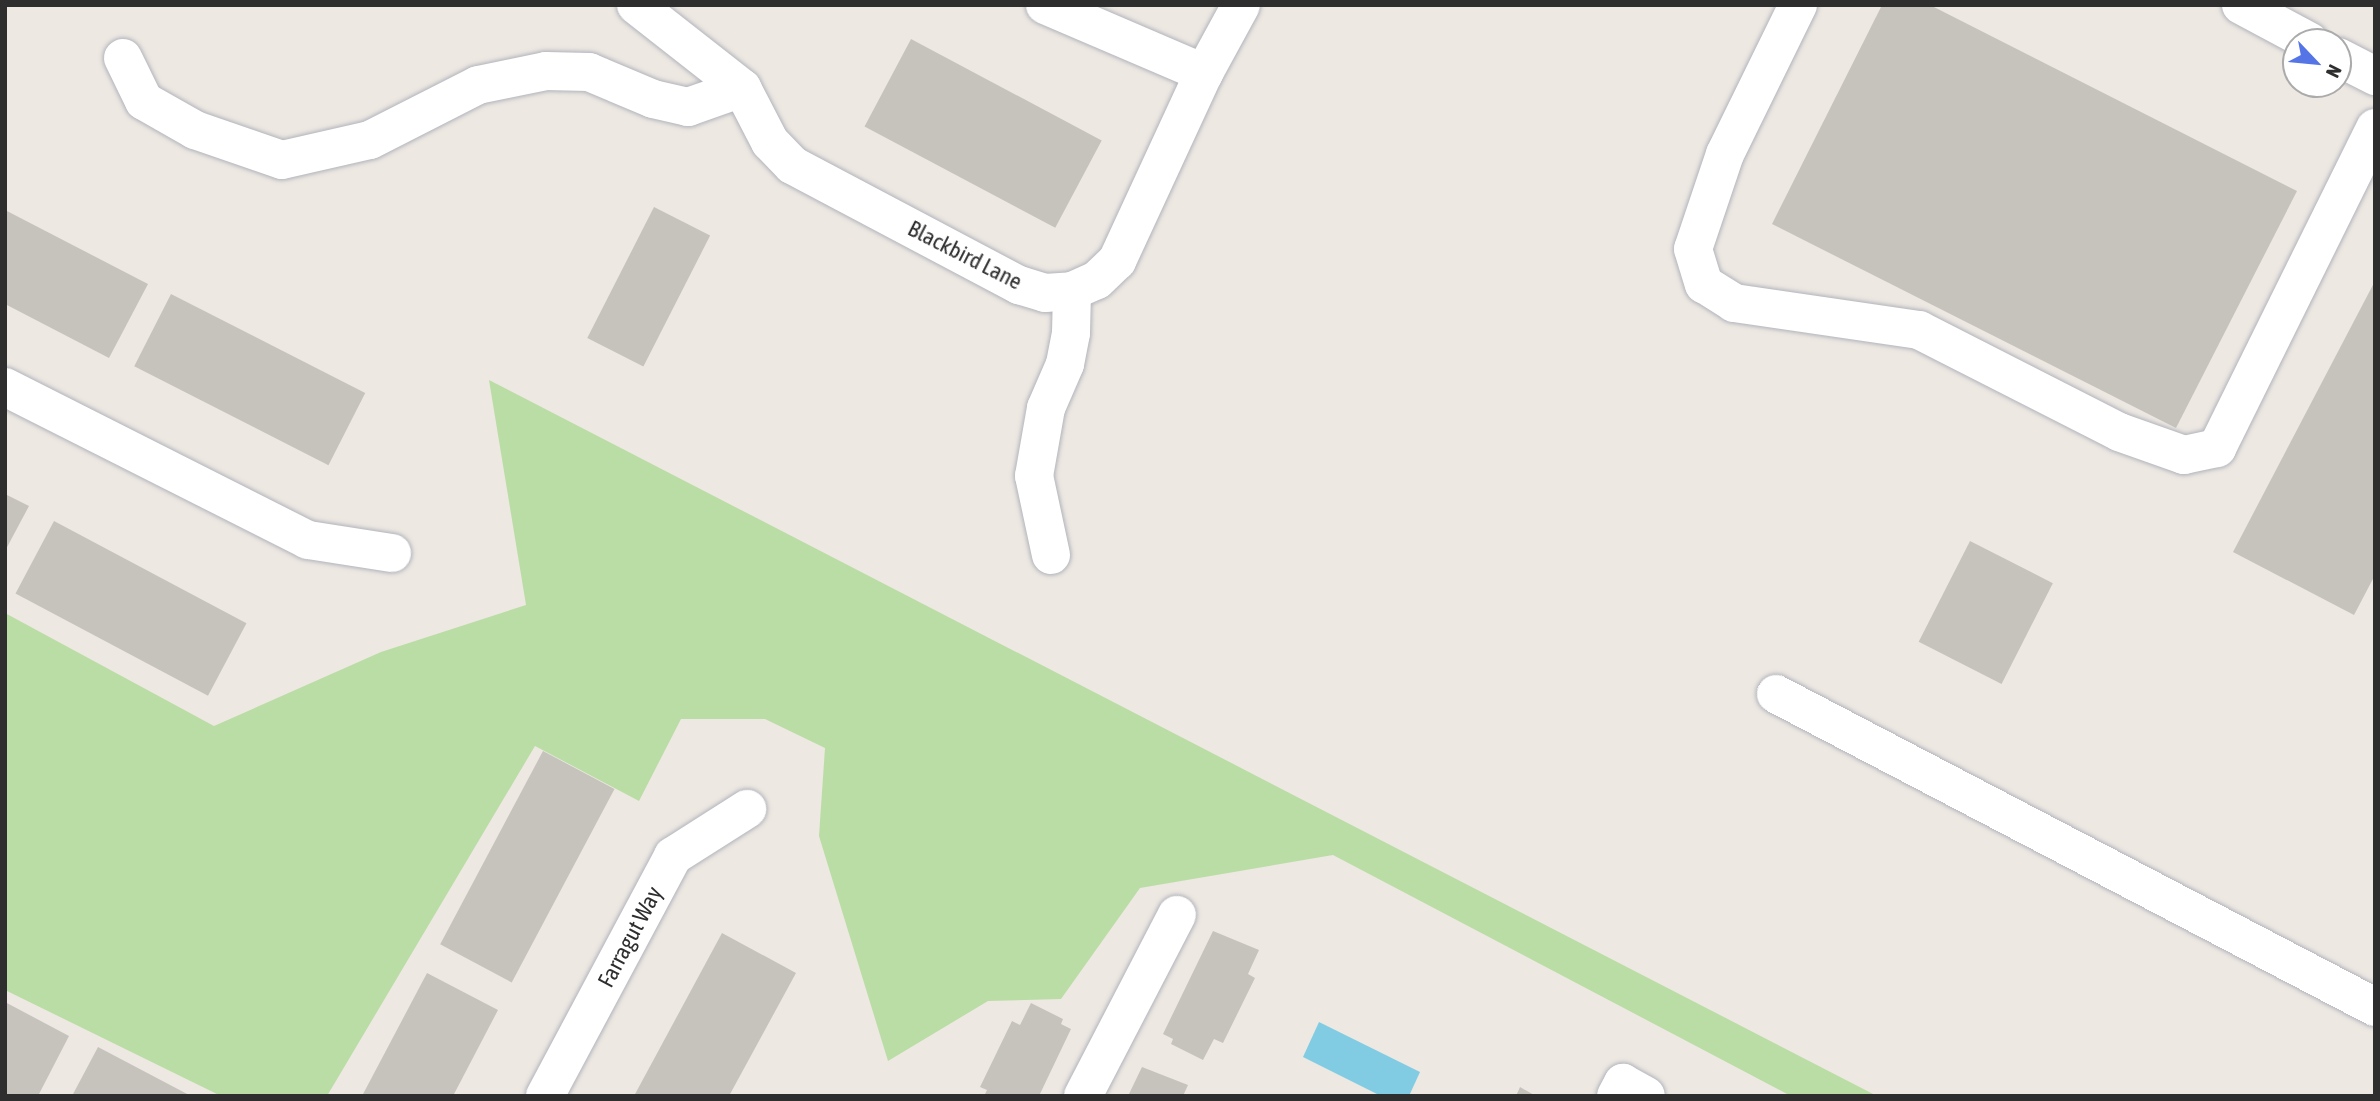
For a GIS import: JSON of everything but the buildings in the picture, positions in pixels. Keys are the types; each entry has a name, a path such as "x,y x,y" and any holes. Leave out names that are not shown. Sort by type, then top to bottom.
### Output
{"street":[{"path":"636,5 742,88"},
{"path":"1045,5 1204,73"},
{"name":"Blackbird Lane","path":"742,88 770,142 792,165 1019,285 1045,293 1072,291 1097,280 1117,261 1204,73 1241,5"},
{"path":"1798,5 1725,153 1693,249 1704,284 1734,303 1919,330 2119,432 2184,455 2217,449 2375,128"},
{"path":"2241,5 2284,28"},
{"path":"123,58 144,101 195,130 282,160 370,140 478,85 546,71 589,72 653,99 688,107 742,88"},
{"path":"2352,64 2375,76"},
{"path":"1051,555 1034,476 1046,408 1065,364 1071,333 1072,291"},
{"path":"5,387 308,540 393,553"},
{"path":"1776,694 2375,1007"},
{"name":"Farragut Way","path":"545,1096 673,856 747,809"},
{"path":"1083,1096 1177,915"},
{"path":"1616,1096 1623,1083 1646,1096"}],"green space":[{"path":"489,380 1877,1096 1791,1096 1333,855 1140,888 1061,999 988,1001 888,1061 819,836 825,748 765,719 681,719 639,801 535,746 327,1096 221,1096 5,990 5,613 214,726 381,652 526,605"}],"water":[{"path":"1319,1022 1420,1072 1409,1096 1381,1096 1303,1057"}]}
